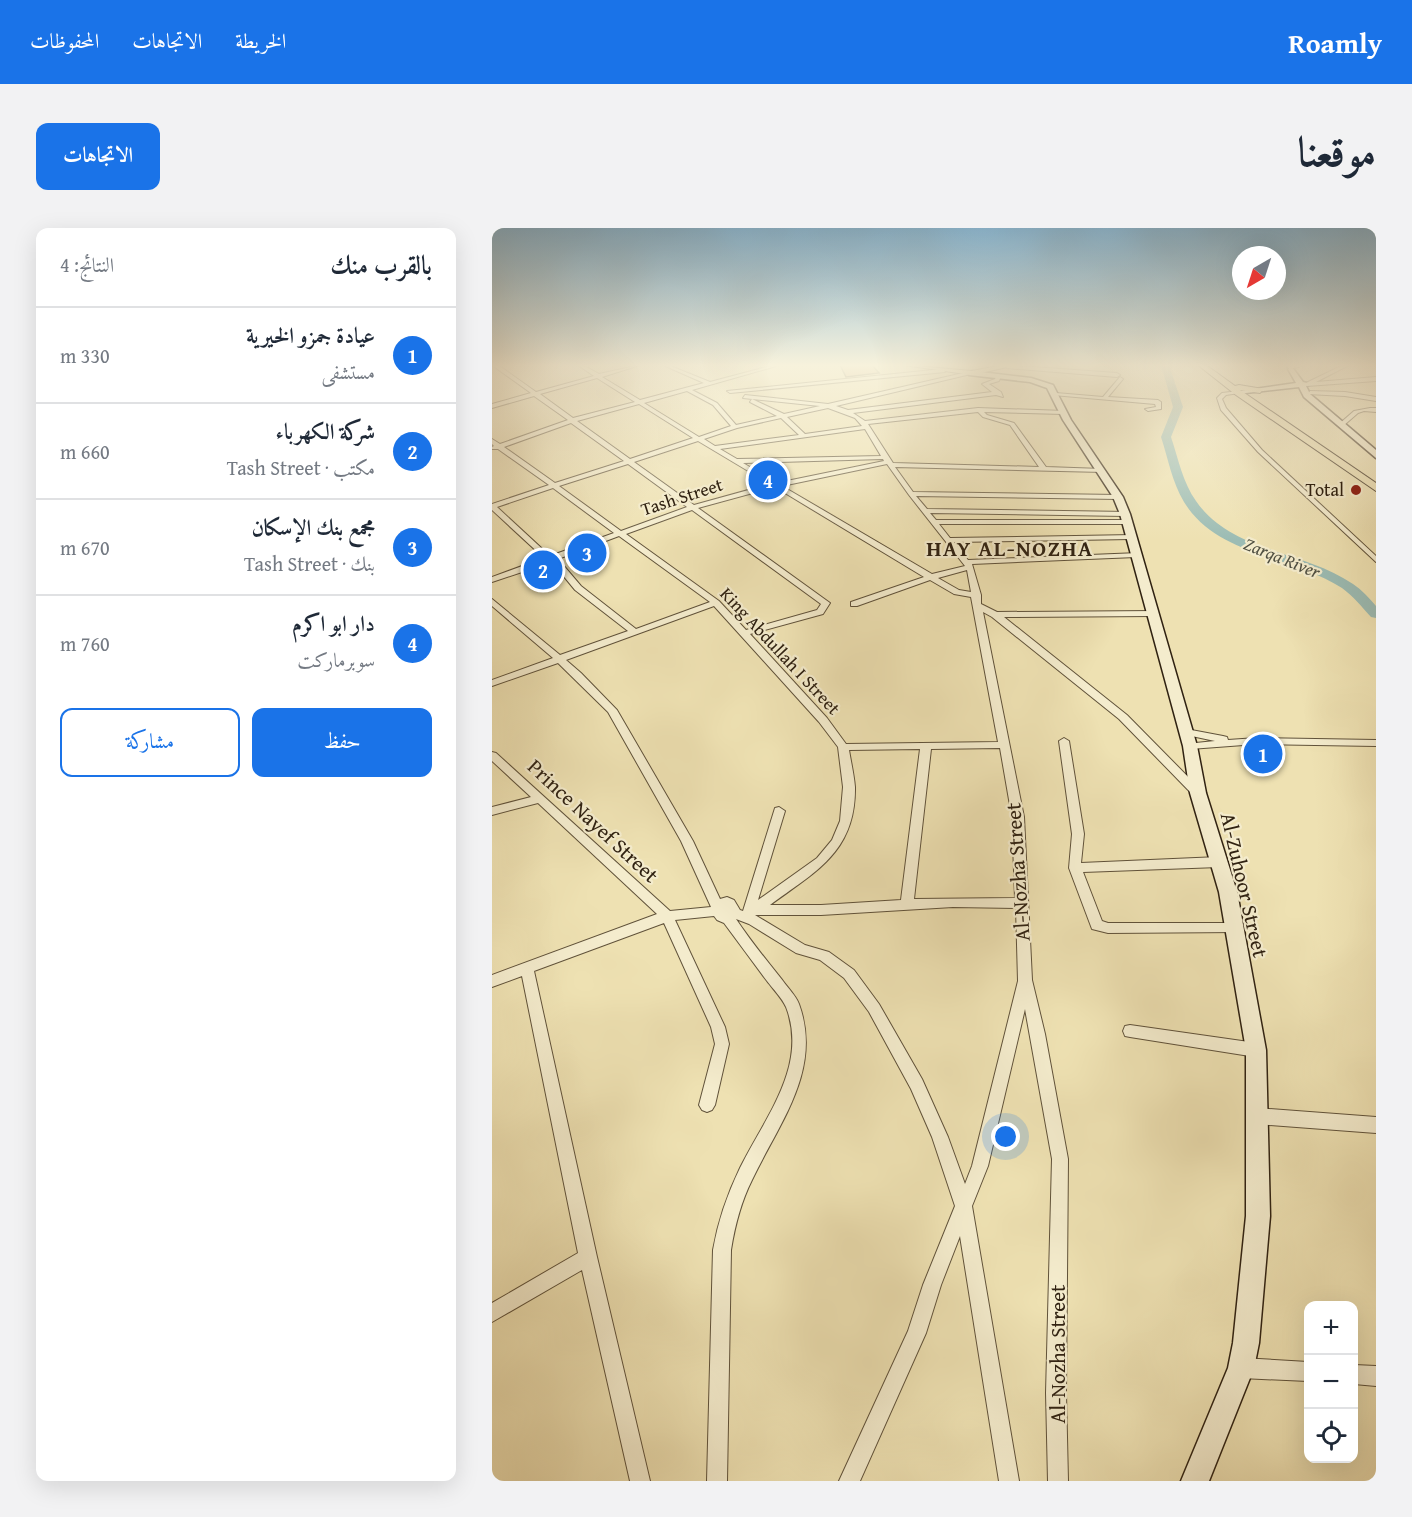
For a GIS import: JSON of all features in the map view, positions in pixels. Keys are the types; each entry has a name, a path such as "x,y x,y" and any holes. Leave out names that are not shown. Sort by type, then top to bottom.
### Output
{"main road":[{"name":"Al-Zuhoor Street","path":"1072,423 1102,471 1125,518 1136,555 1188,739 1198,793 1219,862 1234,928 1256,1050 1257,1226 1251,1300 1241,1368 1195,1481"},
{"path":"1290,423 1376,488"},
{"path":"1294,423 1376,479"},
{"path":"1341,425 1376,455"}],"street":[{"path":"494,445 562,423"},
{"path":"578,423 826,603 824,609 817,613 745,633"},
{"path":"674,423 931,577 957,592 978,600 1123,717 1198,793"},
{"path":"732,423 735,427"},
{"path":"494,506 697,438 749,423"},
{"path":"791,423 804,436"},
{"path":"714,448 875,423"},
{"path":"1010,423 1044,469"},
{"path":"1235,423 1260,451 1376,560"},
{"name":"Al-Nozha Street","path":"866,425 887,462 951,540 968,565 978,600 1018,817 1025,980 1038,1034 1060,1159 1056,1393 1058,1481"},
{"name":"King Abdullah I Street","path":"494,445 716,603 823,720 843,747 849,787 846,821 837,842 821,861 734,911"},
{"path":"736,461 887,462 1102,471"},
{"name":"Tash Street","path":"492,580 693,507 776,485 887,462"},
{"path":"911,494 1125,518"},
{"path":"492,497 494,506 554,559 578,588 634,632"},
{"path":"925,511 1125,518"},
{"path":"935,522 1125,518"},
{"path":"951,540 1125,518"},
{"path":"854,604 968,565 1136,555"},
{"path":"492,602 559,659 604,702 630,738 687,841 792,1004 798,1020 800,1049 795,1081 736,1196 726,1229 722,1261 717,1481"},
{"path":"492,682 716,603"},
{"path":"995,615 1153,613"},
{"path":"1188,739 1376,743"},
{"path":"1064,741 1078,834 1075,868 1095,921 1100,927 1234,928"},
{"path":"843,747 1004,745"},
{"path":"907,903 926,747"},
{"name":"Prince Nayef Street","path":"492,755 667,916"},
{"path":"492,811 540,800"},
{"path":"734,911 779,811"},
{"path":"1075,868 1219,862"},
{"path":"492,981 667,916 734,911 788,912 954,901 1020,903"},
{"path":"734,911 801,949 838,964 857,984 874,1008 917,1084 940,1137 964,1206 1009,1481"},
{"path":"667,916 718,1027 722,1044 707,1105"},
{"path":"527,968 588,1257 640,1481"},
{"path":"849,1481 917,1333 932,1285 981,1166 1025,980"},
{"path":"1130,1031 1256,1050"},
{"path":"1257,1116 1376,1125"},
{"path":"492,1313 588,1257"},
{"path":"1241,1368 1304,1372"},
{"path":"1358,1375 1376,1376"}],"waterway":[{"name":"Zarqa River","path":"1171,423 1166,437 1179,479 1190,502 1203,518 1240,542 1328,575 1346,585 1376,614"}],"place":[{"name":"دار ابو اكرم","path":"768,480"},
{"name":"Total","path":"1356,490"},
{"name":"مجمع بنك الإسكان","path":"587,553"},
{"name":"شركة الكهرباء","path":"543,570"},
{"name":"عيادة جمزو الخيرية","path":"1263,754"}],"district":[{"name":"HAY AL-NOZHA","path":"1010,548"}]}
